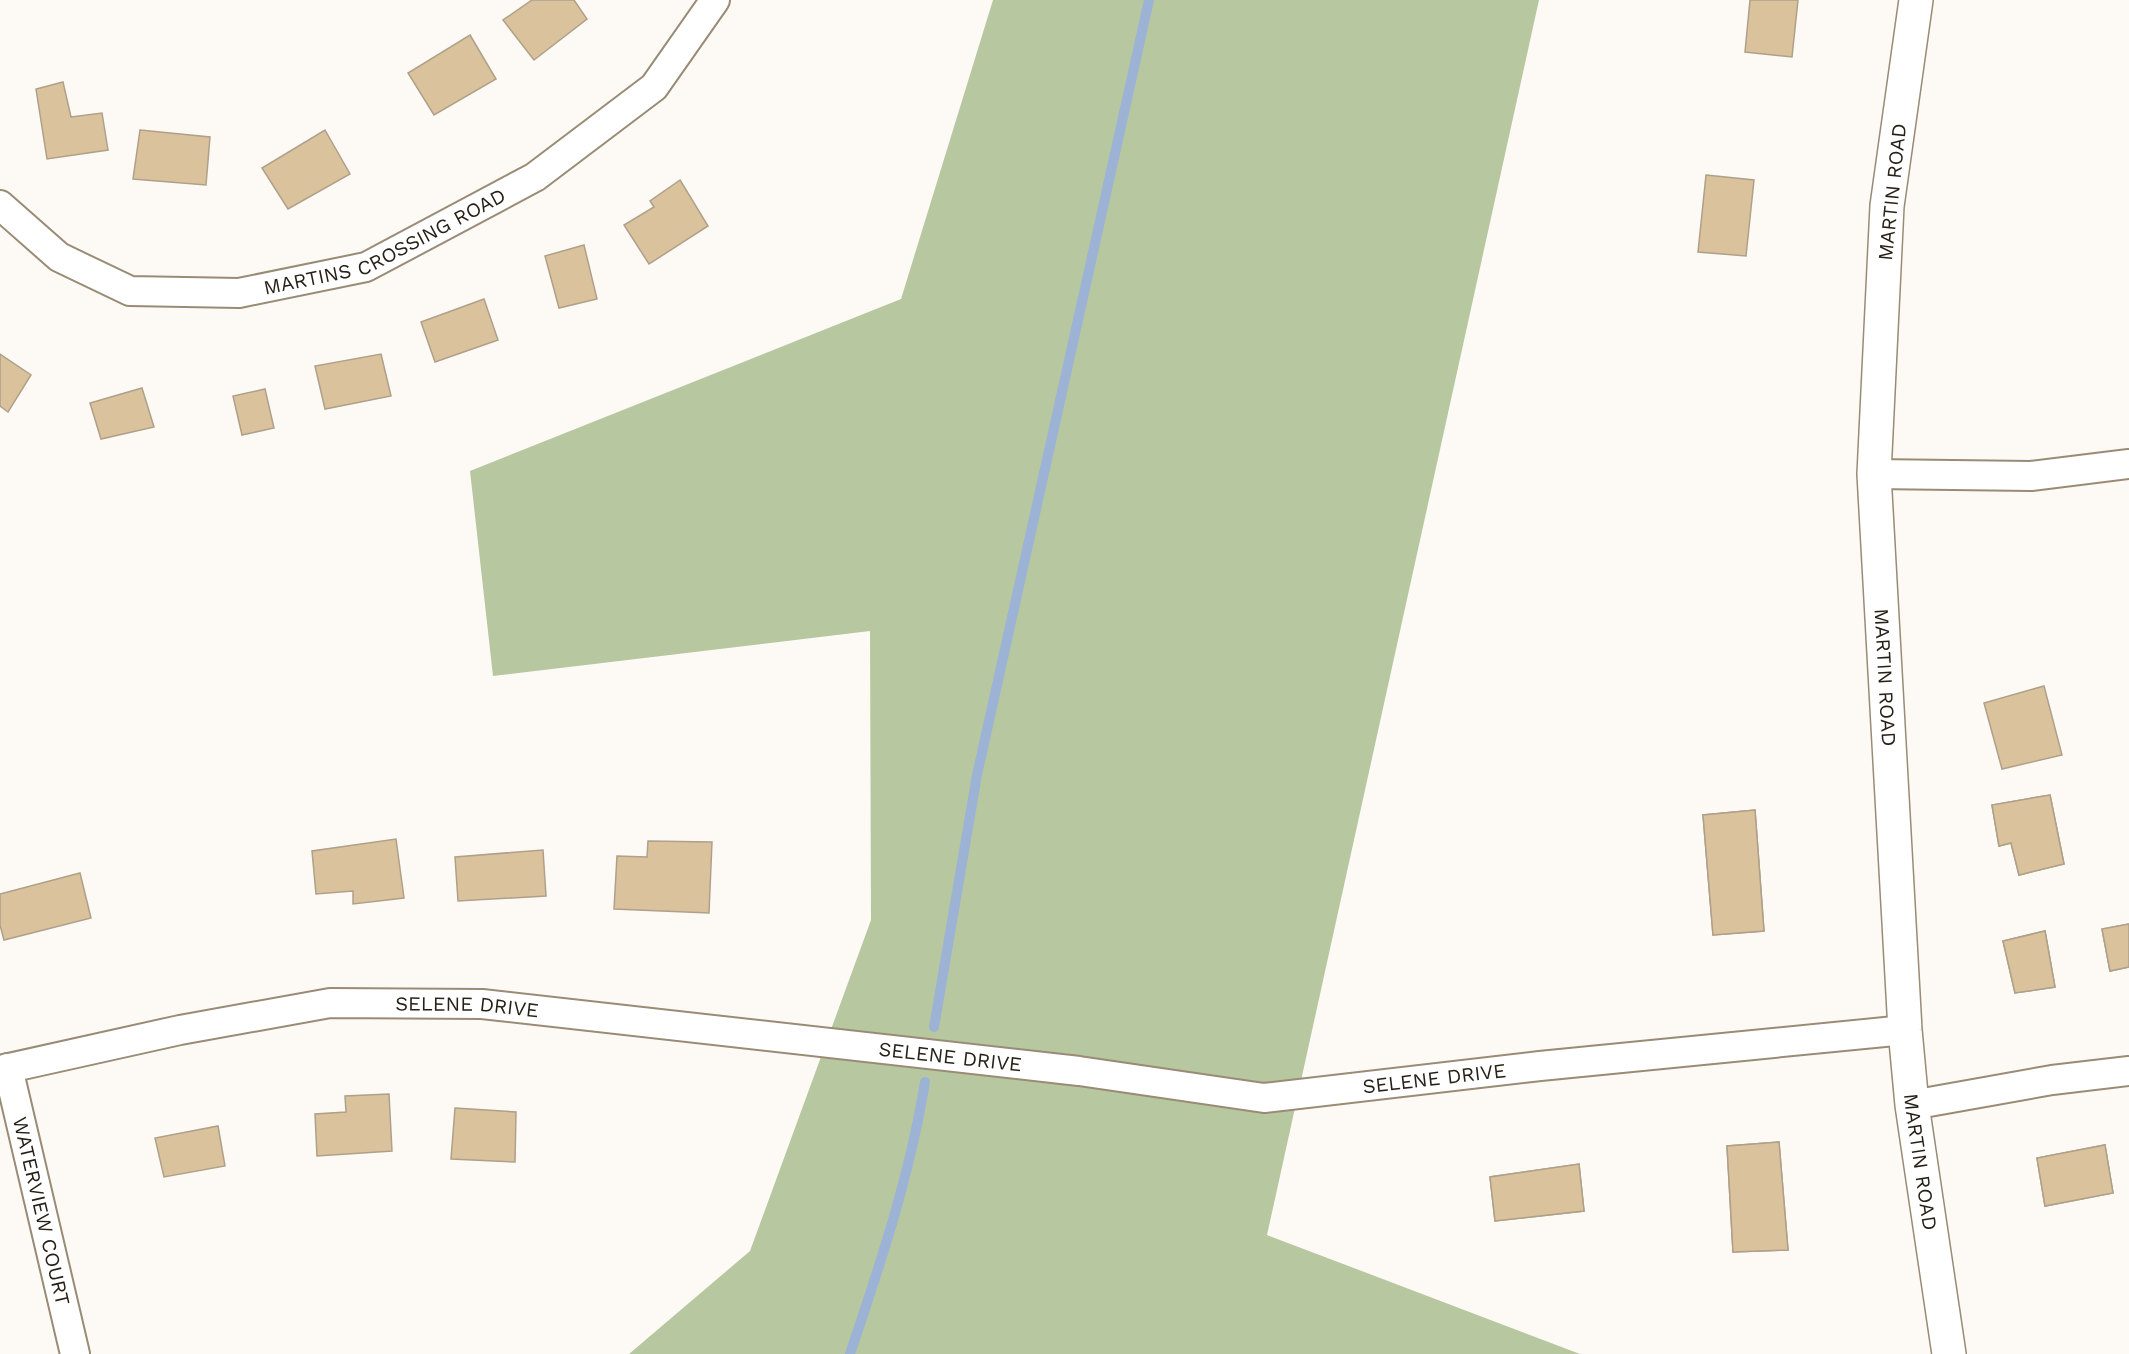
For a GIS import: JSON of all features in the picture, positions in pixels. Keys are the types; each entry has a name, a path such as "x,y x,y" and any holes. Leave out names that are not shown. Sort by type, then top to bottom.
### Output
{"street":[{"name":"MARTINS CROSSING ROAD","path":"0,205 59,257 130,291 239,293 366,267 535,177 654,87 715,0"},
{"name":"MARTIN ROAD","path":"1916,0 1887,206 1874,474 1905,1030 1912,1105 1949,1354"},
{"path":"1874,474 2031,476 2129,464"},
{"name":"SELENE DRIVE","path":"4,1069 180,1030 330,1003 482,1004 1079,1071 1264,1098 1540,1066 1905,1030"},
{"name":"WATERVIEW COURT","path":"4,1069 75,1354"},
{"path":"1912,1105 2052,1080 2129,1071"}],"green space":[{"path":"993,0 1539,0 1267,1235 1580,1354 629,1354 750,1251 871,920 870,631 493,676 470,471 901,299"}],"building":[{"path":"532,0 574,0 587,19 534,60 503,20"},
{"path":"1750,0 1798,0 1792,57 1745,52"},
{"path":"470,35 496,79 434,115 408,73"},
{"path":"63,82 71,117 102,113 108,150 47,159 36,89"},
{"path":"140,130 210,137 206,185 133,179"},
{"path":"325,130 350,174 288,209 262,168"},
{"path":"1706,175 1754,180 1746,256 1698,252"},
{"path":"680,180 708,226 649,264 624,225 654,207 650,201"},
{"path":"584,245 597,299 559,308 545,256"},
{"path":"484,299 498,340 435,362 421,322"},
{"path":"0,354 31,375 8,412 0,406"},
{"path":"381,354 391,396 325,409 315,366"},
{"path":"142,388 154,427 101,439 90,403"},
{"path":"265,389 274,428 242,435 233,396"},
{"path":"2044,686 2062,755 2002,769 1984,703"},
{"path":"2050,795 2064,864 2019,875 2011,843 1999,846 1992,805"},
{"path":"2050,795 2064,864 2019,875 2011,843 1999,846 1992,805"},
{"path":"1755,810 1764,931 1713,935 1703,815"},
{"path":"1755,810 1764,931 1713,935 1703,815"},
{"path":"396,839 404,898 353,904 353,891 316,894 312,851"},
{"path":"648,841 712,842 709,913 614,909 617,856 647,857"},
{"path":"543,850 546,896 458,901 455,857"},
{"path":"80,873 91,918 4,940 0,925 0,894"},
{"path":"2129,924 2129,967 2110,971 2102,929"},
{"path":"2129,924 2129,967 2110,971 2102,929"},
{"path":"2045,931 2055,987 2015,993 2003,941"},
{"path":"2045,931 2055,987 2015,993 2003,941"},
{"path":"389,1094 392,1151 317,1156 315,1114 346,1112 345,1096"},
{"path":"455,1108 516,1112 515,1162 451,1159"},
{"path":"218,1126 225,1166 164,1177 155,1138"},
{"path":"1779,1142 1788,1250 1733,1252 1727,1146"},
{"path":"1779,1142 1788,1250 1733,1252 1727,1146"},
{"path":"2105,1145 2113,1193 2045,1206 2037,1158"},
{"path":"2105,1145 2113,1193 2045,1206 2037,1158"},
{"path":"1579,1164 1584,1211 1495,1221 1490,1177"},
{"path":"1579,1164 1584,1211 1495,1221 1490,1177"}],"waterway":[{"path":"934,1027 977,775 1149,0"},
{"path":"850,1354 903,1185 925,1082"}]}
